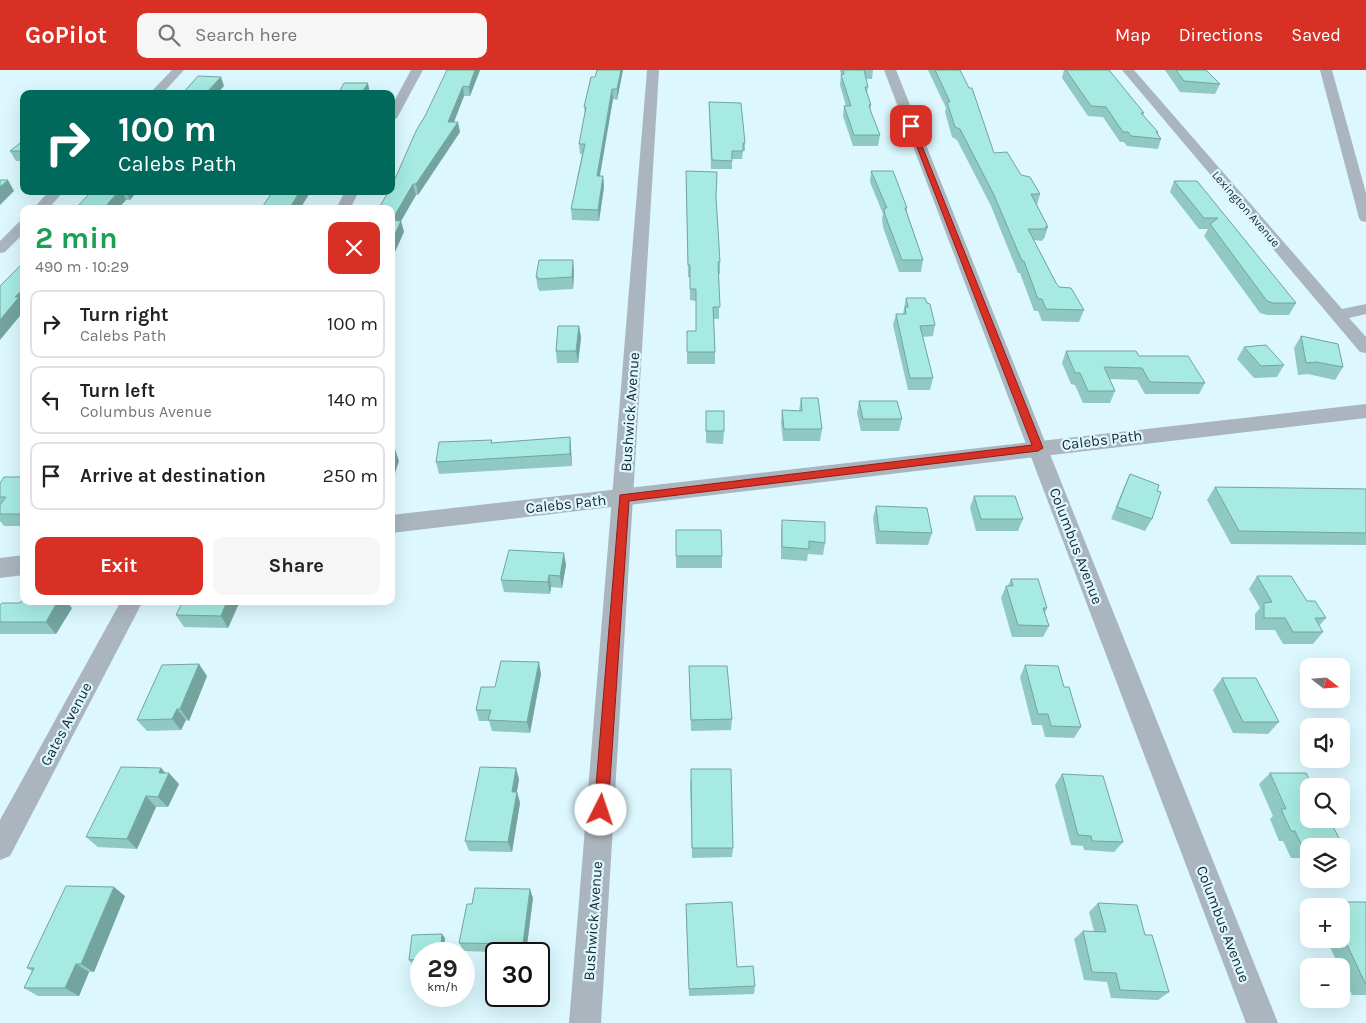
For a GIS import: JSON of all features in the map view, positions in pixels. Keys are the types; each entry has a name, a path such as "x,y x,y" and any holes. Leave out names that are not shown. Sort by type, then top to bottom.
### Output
{"street":[{"path":"158,90 178,70"},
{"path":"395,111 417,70"},
{"name":"Bushwick Avenue","path":"585,1023 624,498 653,70"},
{"name":"Columbus Avenue","path":"890,70 1262,1023"},
{"name":"Lexington Avenue","path":"1128,70 1366,348"},
{"path":"1326,70 1366,218"},
{"path":"44,205 53,195"},
{"path":"0,248 20,229"},
{"path":"1338,315 1366,309"},
{"name":"Calebs Path","path":"395,524 1366,411"},
{"path":"0,568 20,566"},
{"name":"Gates Avenue","path":"0,847 130,605"}],"building":[{"path":"447,70 475,70 469,87 463,86 448,122 458,122 416,184 413,184 395,215 395,205 380,205 387,195 395,195 395,179 416,131"},
{"path":"597,70 621,70 617,89 612,89 597,176 603,176 598,210 571,209 585,144 579,144 586,107 584,107 591,77 595,77"},
{"path":"843,70 864,70 868,87 865,87 871,105 869,105 880,135 854,135 844,106 851,106 841,75 844,74"},
{"path":"935,70 960,70 969,88 972,88 994,153 1007,152 1021,175 1030,177 1040,194 1031,194 1048,227 1045,227 1046,229 1028,229 1056,283 1059,287 1071,288 1084,310 1046,309 1042,299 1038,299 1024,261 1022,261 994,195 960,129 955,127 947,102 950,102"},
{"path":"1066,70 1109,70 1144,113 1141,113 1158,132 1156,132 1161,139 1131,136 1128,132 1123,132 1106,107 1091,106"},
{"path":"1176,70 1206,70 1220,84 1184,81"},
{"path":"198,76 221,77 209,90 186,90"},
{"path":"344,83 368,83 364,90 340,90"},
{"path":"709,102 741,103 745,143 743,143 743,151 732,151 732,161 712,160"},
{"path":"20,143 20,151 10,151"},
{"path":"686,171 717,172 716,197 720,262 718,262 720,307 713,307 715,352 687,352 687,331 696,331 696,289 690,289"},
{"path":"871,171 893,171 923,260 902,260 885,215 884,208 887,208"},
{"path":"0,180 8,180 0,187"},
{"path":"1174,181 1197,181 1296,303 1273,303 1267,301 1210,224 1218,218 1204,218"},
{"path":"88,195 115,195 107,205 79,205"},
{"path":"270,195 298,195 291,205 264,205"},
{"path":"395,220 401,221 395,234"},
{"path":"539,260 573,260 572,277 538,279 536,277"},
{"path":"20,266 20,292 15,297 19,297 0,320 0,286"},
{"path":"906,298 925,298 927,303 930,304 935,325 920,326 933,378 910,378 896,314 906,314 905,307 908,307"},
{"path":"558,326 579,326 576,351 556,351"},
{"path":"1301,336 1338,344 1343,367 1316,362 1306,363"},
{"path":"1266,345 1284,365 1261,366 1244,347"},
{"path":"1066,351 1136,351 1139,356 1188,356 1205,383 1150,382 1142,368 1104,367 1115,391 1088,391 1080,373 1075,373"},
{"path":"801,398 818,398 822,429 784,429 782,410 802,411"},
{"path":"859,401 897,401 902,419 863,419"},
{"path":"706,411 724,411 724,431 706,431"},
{"path":"570,437 570,454 436,462 439,442 492,440 491,443"},
{"path":"1130,474 1159,485 1157,491 1161,492 1152,519 1117,507"},
{"path":"4,477 20,477 20,514 0,514 0,505 6,497 0,497 0,483"},
{"path":"1215,487 1366,489 1366,533 1239,531"},
{"path":"974,496 1015,496 1023,519 981,519"},
{"path":"876,506 927,508 932,533 879,531"},
{"path":"782,520 825,522 825,543 809,541 809,549 782,547"},
{"path":"676,530 721,530 722,556 676,556"},
{"path":"509,550 564,553 560,576 549,575 548,582 501,580"},
{"path":"1257,576 1291,576 1307,601 1315,601 1326,618 1315,618 1323,632 1293,632 1285,618 1264,618 1264,603 1272,602"},
{"path":"1011,579 1038,579 1047,608 1043,608 1049,626 1018,625 1006,586 1013,586"},
{"path":"2,603 56,605 46,622 0,622 0,605"},
{"path":"181,605 225,605 221,616 176,615"},
{"path":"501,661 539,662 527,722 488,720 491,710 476,710 481,687 495,687"},
{"path":"199,664 180,709 177,709 172,719 137,720 162,665"},
{"path":"1025,665 1058,666 1064,687 1069,687 1081,727 1051,726 1048,714 1038,714"},
{"path":"689,666 727,666 732,719 691,720"},
{"path":"1222,678 1256,678 1279,722 1243,722"},
{"path":"121,767 161,768 159,773 169,773 158,797 146,796 127,839 86,837"},
{"path":"480,767 516,768 512,792 517,792 508,842 465,841"},
{"path":"691,769 731,769 733,848 692,848"},
{"path":"1270,773 1306,773 1309,778 1300,778 1300,828 1334,828 1339,838 1300,838 1300,842 1295,831 1291,831 1281,809 1286,809"},
{"path":"1062,774 1103,776 1123,842 1092,841 1091,836 1078,835"},
{"path":"66,886 114,887 81,964 76,964 65,988 24,988 34,968 27,968"},
{"path":"475,888 530,889 523,942 459,942 467,904 472,904"},
{"path":"732,902 737,967 753,966 755,986 689,989 686,904"},
{"path":"1350,902 1366,902 1366,985 1349,948"},
{"path":"1098,903 1137,905 1145,935 1152,935 1169,992 1120,990 1116,973 1092,972 1083,931 1106,932"},
{"path":"442,934 441,942 411,942 412,935"}],"route":[{"path":"601,810 624,498 840,470 1038,448 911,126"}]}
